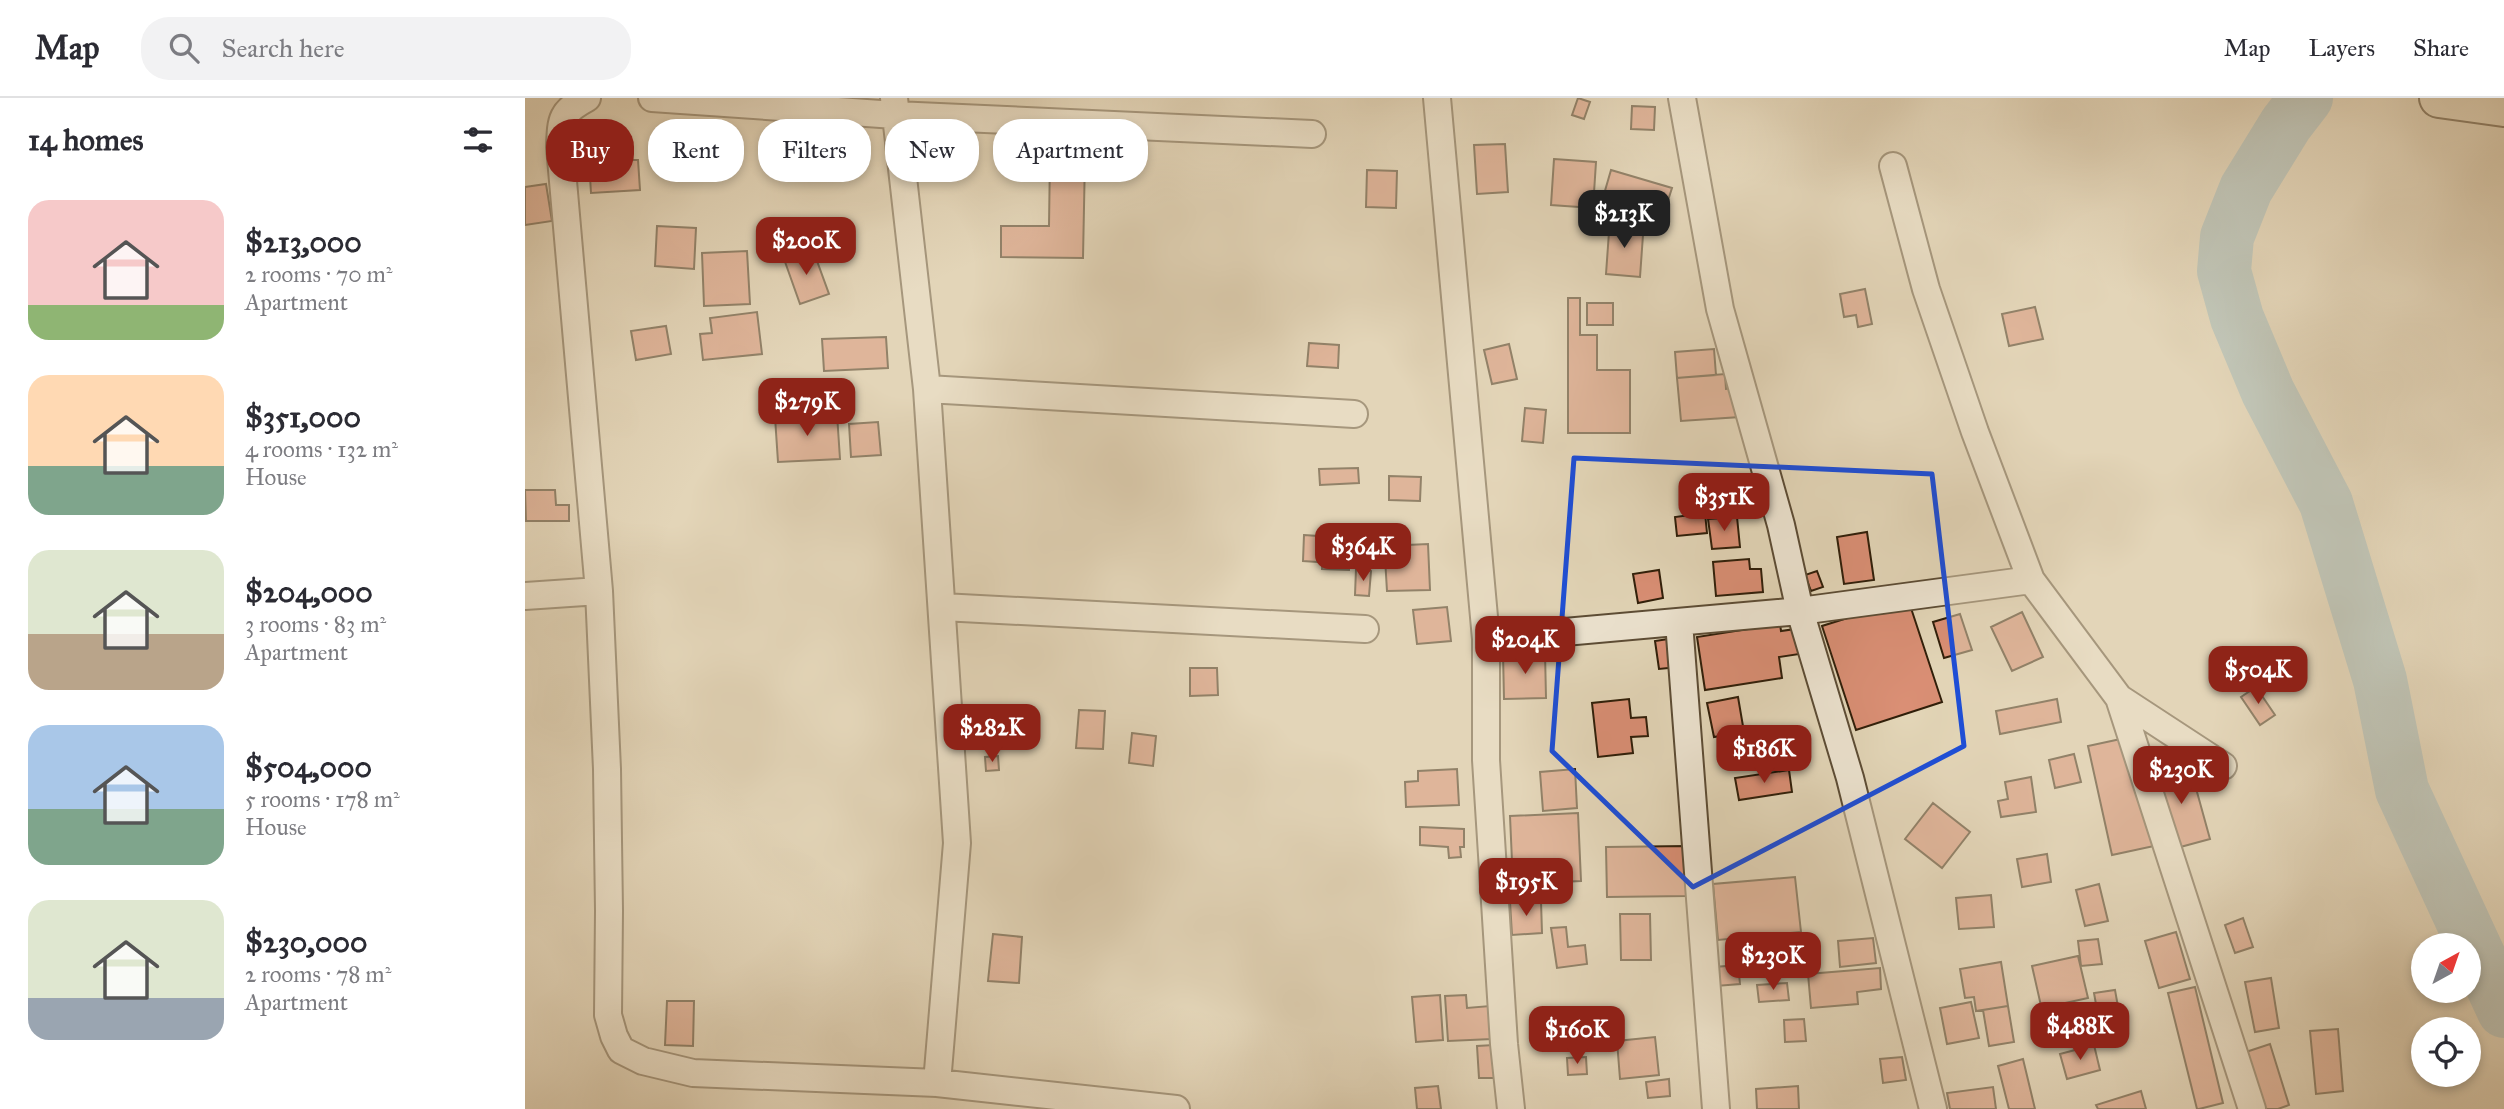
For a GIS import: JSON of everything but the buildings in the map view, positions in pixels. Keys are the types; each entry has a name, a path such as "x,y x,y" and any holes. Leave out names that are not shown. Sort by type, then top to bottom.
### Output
{"highway":[{"path":"2439,98 2504,107"}],"street":[{"path":"587,98 569,108 561,121 561,148 599,591 607,795 608,1015 621,1050 643,1061 693,1073 937,1083 1176,1109"},
{"path":"652,98 895,107 1312,134"},
{"path":"1437,98 1486,639 1486,760 1504,1044 1511,1109"},
{"path":"1682,98 1720,309 1781,525 1800,611 1850,778 1933,1109"},
{"path":"895,107 927,389 957,843 937,1083"},
{"path":"1893,166 1926,289 1984,457 2031,580 2119,698 2252,1109"},
{"path":"927,389 1354,414"},
{"path":"1486,639 1800,611 2031,580"},
{"path":"525,596 599,591"},
{"path":"943,607 1365,629"},
{"path":"1679,622 1716,1109"},
{"path":"2119,698 2223,766"}],"highlighted area":[{"path":"1574,458 1932,474 1964,746 1693,887 1552,751"}],"waterway":[{"path":"2306,98 2286,124 2246,189 2227,237 2224,271 2237,318 2268,392 2326,503 2380,680 2402,790 2504,1011"}]}
